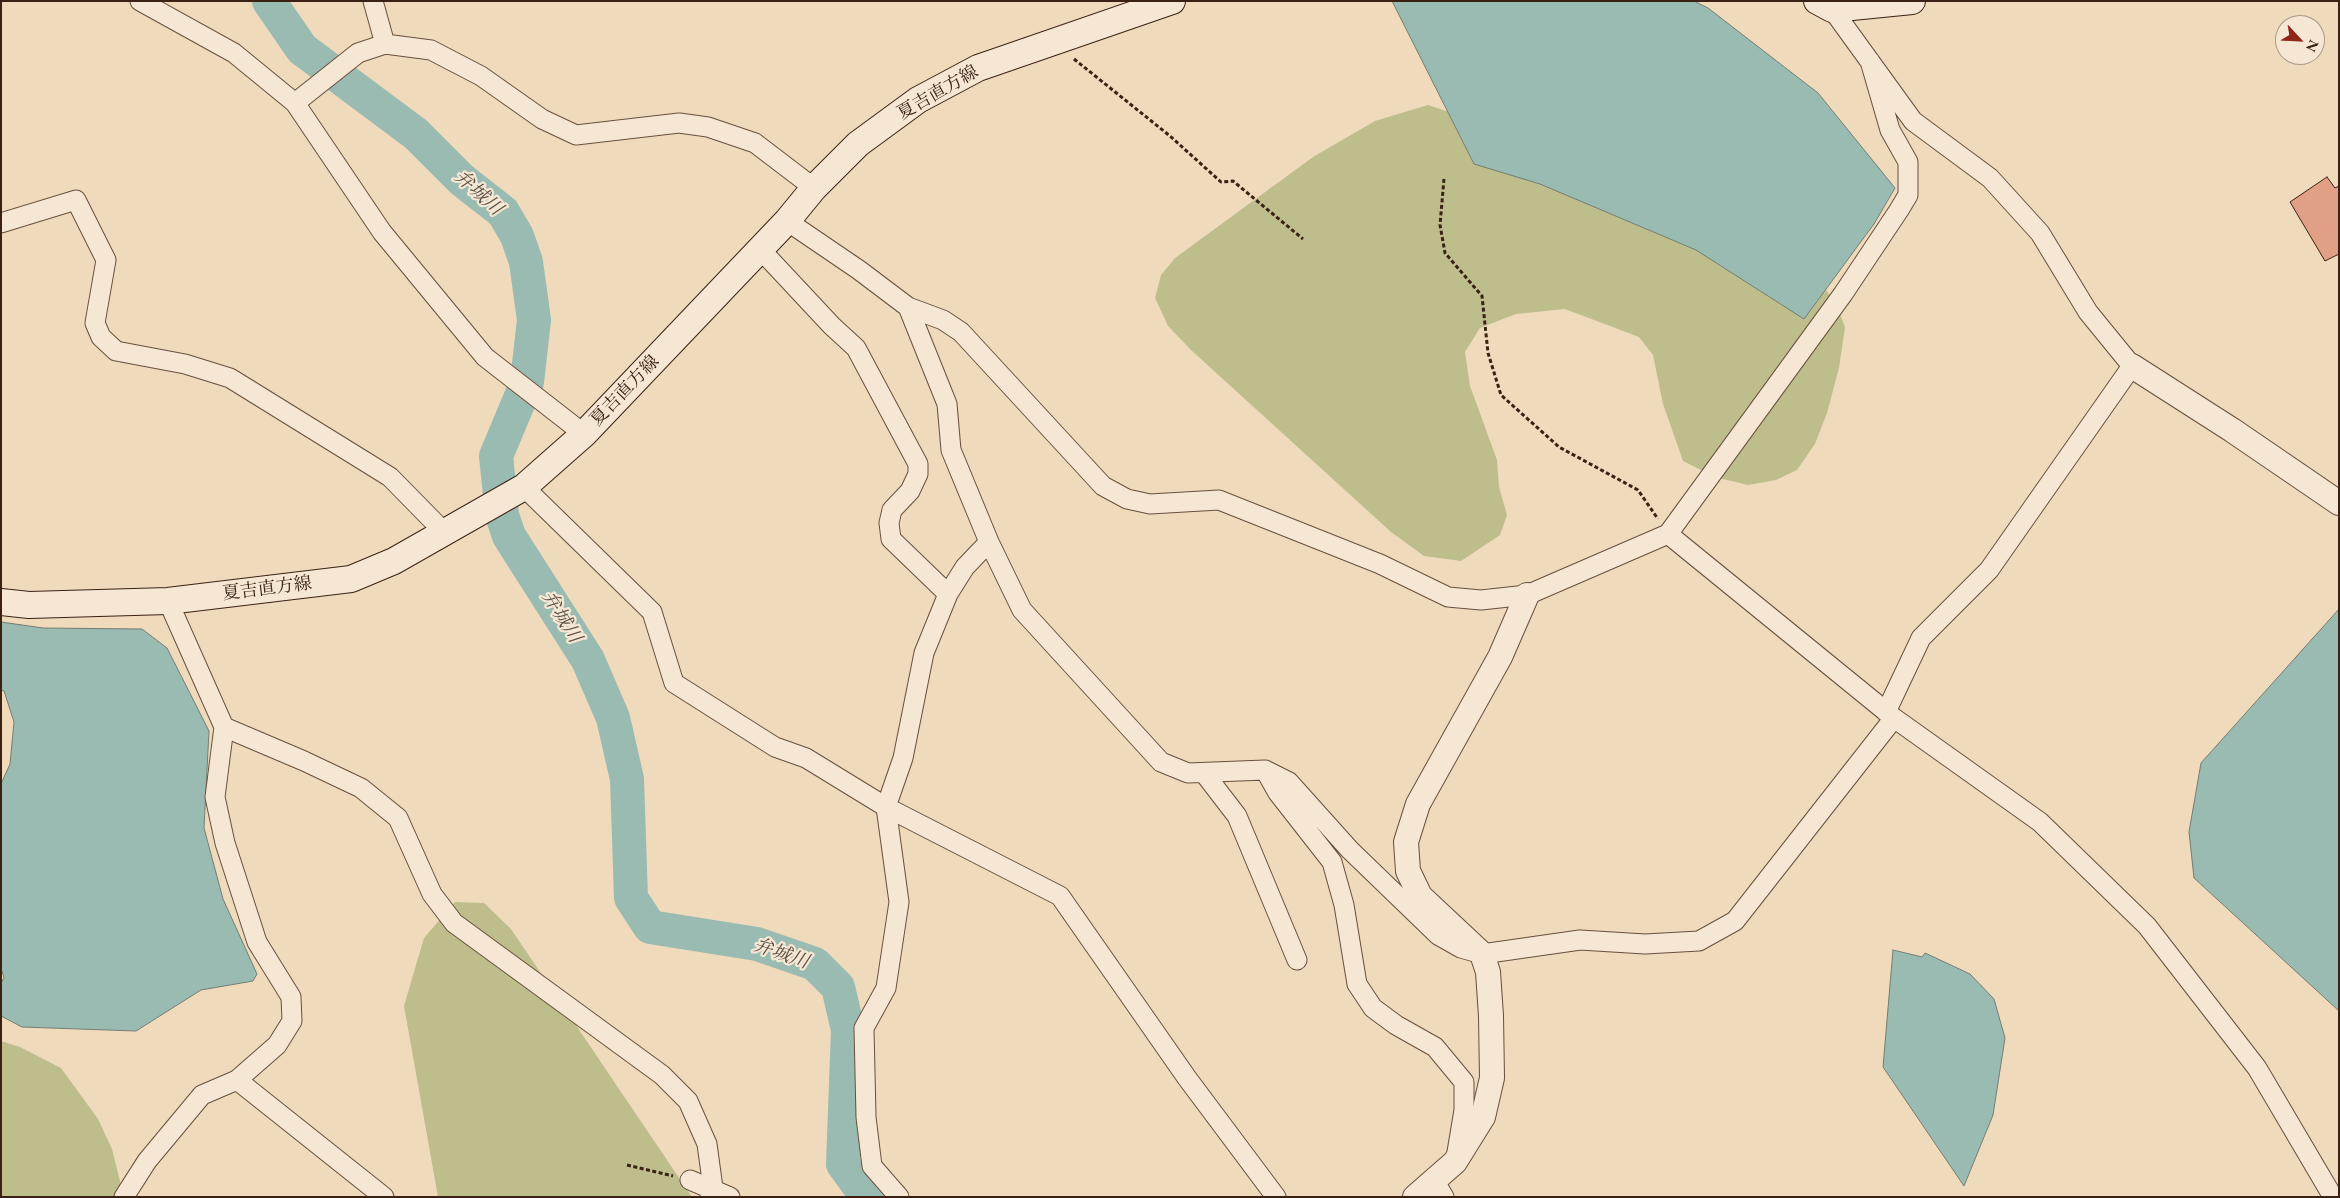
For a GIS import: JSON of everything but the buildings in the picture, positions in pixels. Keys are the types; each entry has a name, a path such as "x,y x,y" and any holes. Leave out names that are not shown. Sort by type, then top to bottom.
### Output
{"main road":[{"name":"夏吉直方線","path":"1,602 29,605 168,601 350,579 394,561 524,487 584,434 787,221 814,188 858,144 918,100 978,68 1172,1"},
{"path":"1824,5 1912,1"}],"street":[{"path":"140,1 234,53 295,103 382,232 485,357 584,434"},
{"path":"373,1 385,44"},
{"path":"1824,5 1870,61 1913,121 1990,178 2040,233 2088,312 2132,366 2232,430 2339,503"},
{"path":"295,103 358,53 385,44 431,50 481,76 542,120 576,135 679,123 708,127 755,143 814,188"},
{"path":"787,221 860,270 908,307 943,320 962,332 1103,486 1127,500 1150,504 1219,500 1380,564 1448,597 1481,600 1527,595 1668,534 1843,294 1908,195 1908,162 1890,130 1870,61"},
{"path":"1,223 76,200 106,260 95,323 101,337 116,352 185,364 230,378 390,478 445,533"},
{"path":"760,249 832,326 856,348 918,464 918,474 910,491 892,510 889,523 891,539 948,594"},
{"path":"908,307 947,404 951,450 988,542 1022,610 1161,762 1188,773 1266,770 1289,782 1350,850 1438,935 1461,948 1482,954 1580,940 1645,944 1699,941 1735,921 1890,715 1921,638 1989,570 2132,366"},
{"path":"524,487 652,612 674,683 775,747 806,758 886,807 1060,896 1187,1078 1276,1197"},
{"path":"1668,534 1890,715 2040,822 2147,926 2257,1068 2332,1197"},
{"path":"899,1197 872,1166 866,1118 864,1028 886,988 899,902 886,807 903,758 924,653 948,594 965,567 988,542"},
{"path":"1415,1197 1439,1188 1483,1117 1492,1078 1488,972 1482,954 1420,896 1408,871 1406,842 1418,804 1500,657 1527,595"},
{"path":"124,1197 147,1161 202,1095 238,1080 276,1045 292,1021 291,997 257,942 225,843 215,797 224,727 168,601"},
{"path":"224,727 361,788 398,818 432,894 454,923 662,1075 688,1101 707,1144 712,1192"},
{"path":"1266,770 1278,793 1332,862 1344,905 1357,984 1373,1008 1396,1025 1435,1047 1464,1082 1464,1110 1455,1162"},
{"path":"1204,773 1237,816 1297,960"},
{"path":"238,1080 384,1197"},
{"path":"690,1180 712,1192 730,1197"}],"path":[{"path":"1053,41 1170,136 1221,182 1233,181 1303,239"},
{"path":"1444,179 1440,225 1444,253 1482,296 1488,353 1501,395 1559,447 1638,490 1668,534"},
{"path":"626,1166 690,1180"}],"green space":[{"path":"1428,105 1458,115 1819,280 1836,304 1845,327 1839,368 1827,413 1815,444 1797,470 1776,480 1748,485 1715,477 1683,461 1663,404 1653,355 1639,337 1565,309 1516,314 1480,328 1465,352 1470,386 1497,460 1499,487 1507,515 1500,535 1461,561 1424,556 1391,532 1191,350 1168,326 1155,298 1161,275 1175,258 1313,157 1375,121"},
{"path":"455,902 484,903 511,929 692,1197 438,1197 404,1006 424,938"},
{"path":"1,1041 20,1047 61,1068 98,1119 112,1149 124,1197 1,1197"}],"water":[{"path":"1392,1 1694,1 1708,8 1818,93 1895,188 1874,224 1804,319 1696,250 1540,184 1474,164"},
{"path":"2339,609 2339,1011 2194,878 2189,832 2201,763"},
{"path":"1,622 43,628 142,629 167,648 209,731 204,828 223,899 257,974 253,981 201,990 136,1031 22,1027 1,1016 1,983 4,978 1,968 1,784 10,764 14,722 4,691 1,690"},
{"path":"1893,950 1922,957 1925,953 1970,974 1994,999 2005,1038 1993,1115 1964,1186 1883,1067"}],"waterway":[{"name":"弁城川","path":"269,1 302,49 416,134 462,180 503,212 517,236 526,262 534,320 527,382 496,456 502,515 509,536 588,660 613,718 627,779 631,898 650,927 757,944 815,964 838,987 848,1030 843,1164 867,1197"}]}
